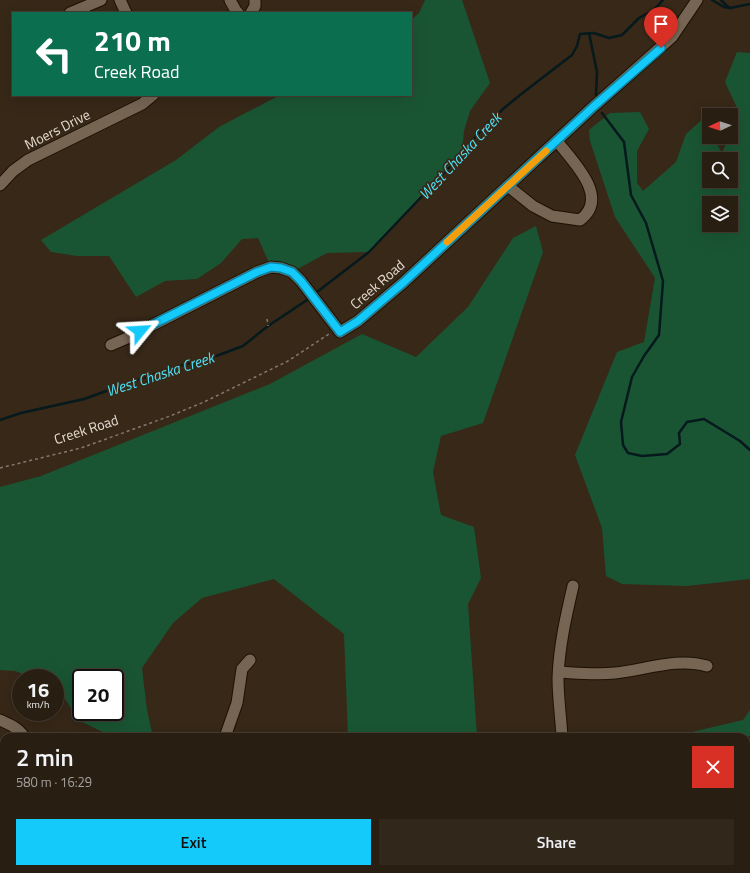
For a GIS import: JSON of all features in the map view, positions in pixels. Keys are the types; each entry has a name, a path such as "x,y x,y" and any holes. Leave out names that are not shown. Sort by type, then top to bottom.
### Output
{"street":[{"path":"72,12 101,0"},
{"path":"120,0 126,12"},
{"path":"230,0 237,12"},
{"path":"252,12 255,6 255,0"},
{"name":"Creek Road","path":"340,332 358,321 404,282 672,37 697,0"},
{"name":"Moers Drive","path":"0,185 13,171 28,160 142,104 152,96"},
{"path":"508,186 533,206 552,216 580,220 587,215 592,204 591,191 585,178 557,141"},
{"path":"111,345 257,272 271,267 281,268 292,272 340,332"},
{"path":"562,733 559,672 561,646 573,586"},
{"path":"226,733 237,703 242,669 250,660"},
{"path":"559,672 597,675 674,663 707,666"},
{"path":"0,720 13,726 22,733"}],"path":[{"path":"267,319 268,326"},
{"name":"Creek Road","path":"0,468 81,448 170,416 204,402 288,361 335,330 340,332"}],"green space":[{"path":"425,0 462,0 490,83 470,111 464,131 462,154 369,252 327,253 292,272 271,267 258,238 242,239 221,263 197,279 165,281 136,297 109,256 77,256 51,252 41,240 176,160 219,127 278,96 412,96 412,19 419,13"},
{"path":"737,52 750,53 750,579 687,586 622,584 606,576 602,528 575,455 617,352 644,342 655,278 615,217 590,141 589,130 610,113 640,112 649,129 637,151 637,183 643,191 676,162 686,134 702,120 702,144 717,144 721,152 702,152 702,188 738,188 738,152 722,152 726,144 738,144 739,112 725,82"},
{"path":"536,226 543,252 483,423 441,436 433,472 441,515 474,527 481,578 468,604 477,733 348,733 344,634 274,579 202,598 173,623 142,668 147,710 152,733 105,733 80,721 124,721 124,669 72,669 72,710 64,697 64,669 0,670 0,487 41,476 270,384 362,334 416,357 468,307 513,238"},
{"path":"750,710 750,733 692,733 692,732 743,720"}],"waterway":[{"name":"West Chaska Creek","path":"317,292 369,252 462,154 498,113 572,55 577,46 580,34 594,33 609,38 622,35 639,18 654,10 663,0"},
{"name":"West Chaska Creek","path":"712,0 724,7 730,8"},
{"name":"West Chaska Creek","path":"721,0 728,7"},
{"name":"West Chaska Creek","path":"727,6 730,8 750,4"},
{"path":"589,33 597,72 596,95"},
{"path":"602,113 624,142 631,195 646,223 663,281 659,335 644,356 632,377 621,422 623,445 628,453 642,456 667,454 680,444 679,433 687,422 704,419 740,441 750,450"},
{"name":"West Chaska Creek","path":"0,420 21,413 84,399 165,370 219,355 243,346 268,326 307,300"}],"slow traffic":[{"path":"447,242 546,151"}],"route":[{"path":"140,331 224,288 271,267 281,268 292,272 301,281 340,332 358,321 404,282 593,107 661,48"}]}
